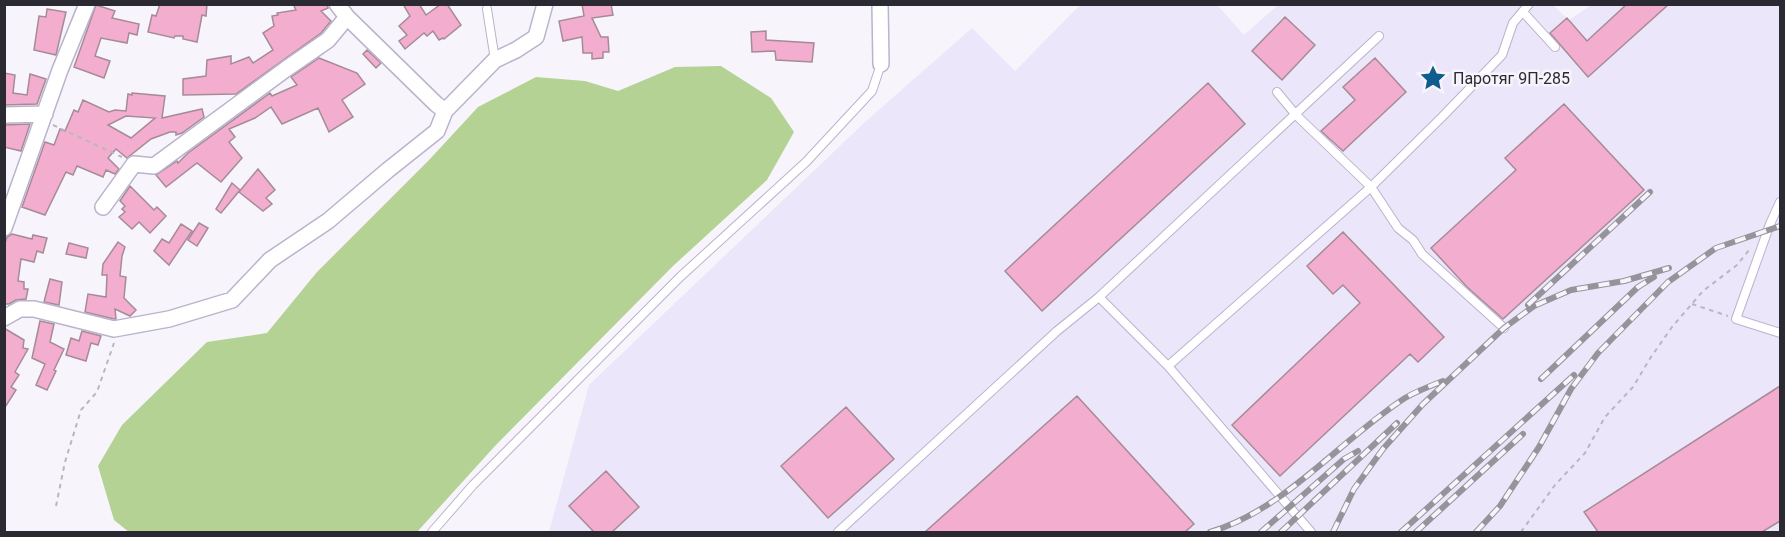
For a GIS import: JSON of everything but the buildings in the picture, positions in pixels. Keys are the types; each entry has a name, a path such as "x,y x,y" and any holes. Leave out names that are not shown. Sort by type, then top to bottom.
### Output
{"street":[{"path":"4,228 87,4"},
{"path":"337,4 346,17 445,111"},
{"path":"4,318 20,309 34,309 114,329 170,319 232,300 270,260 328,221 437,131 445,111 495,60 536,37 545,4"},
{"path":"880,4 880,64"},
{"path":"103,207 134,164 154,166 328,40 346,17"},
{"path":"4,115 44,118"}],"lane":[{"path":"1168,366 1371,187 1502,55 1513,24 1529,4"},
{"path":"487,9 495,60"},
{"path":"1523,12 1555,47"},
{"path":"838,532 1057,331 1099,297 1379,36"},
{"path":"432,532 473,485 680,277 806,162 872,91 880,64"},
{"path":"1277,92 1296,115 1371,187 1398,228 1413,240 1422,254 1504,328"},
{"path":"1780,201 1736,319 1780,333"},
{"path":"1099,297 1168,366 1311,532"}],"path":[{"path":"44,118 134,164"},
{"path":"1521,532 1555,485 1585,453 1605,417 1633,387 1672,327 1703,291 1737,265 1751,247"},
{"path":"1692,304 1736,319"},
{"path":"56,506 65,462 81,410 98,392 117,335 114,329"}],"shaded area":[{"path":"1080,5 1217,5 1244,35 1278,5 1553,5 1569,20 1591,5 1780,5 1780,532 549,532 589,385 865,122 972,28 1015,71"}],"green space":[{"path":"721,66 771,98 794,132 767,180 673,266 495,446 417,532 129,532 114,520 98,466 122,425 207,342 267,333 317,272 430,159 478,107 536,77 585,81 618,91 675,67"}],"railway":[{"path":"1528,305 1650,192"},
{"path":"1476,532 1500,506 1539,447 1571,389 1598,353 1668,282 1716,248 1780,226"},
{"path":"1333,532 1354,489 1383,449 1423,404 1504,328 1534,306 1571,290 1624,281 1669,268"},
{"path":"1541,379 1638,287 1654,277"},
{"path":"1401,532 1574,375"},
{"path":"1210,532 1237,522 1263,508 1288,491 1405,398 1443,381"},
{"path":"1281,532 1397,423"},
{"path":"1416,532 1523,434"},
{"path":"1261,532 1344,459 1358,451"}],"place":[{"name":"Паротяг 9П-285","path":"1433,78"}]}
